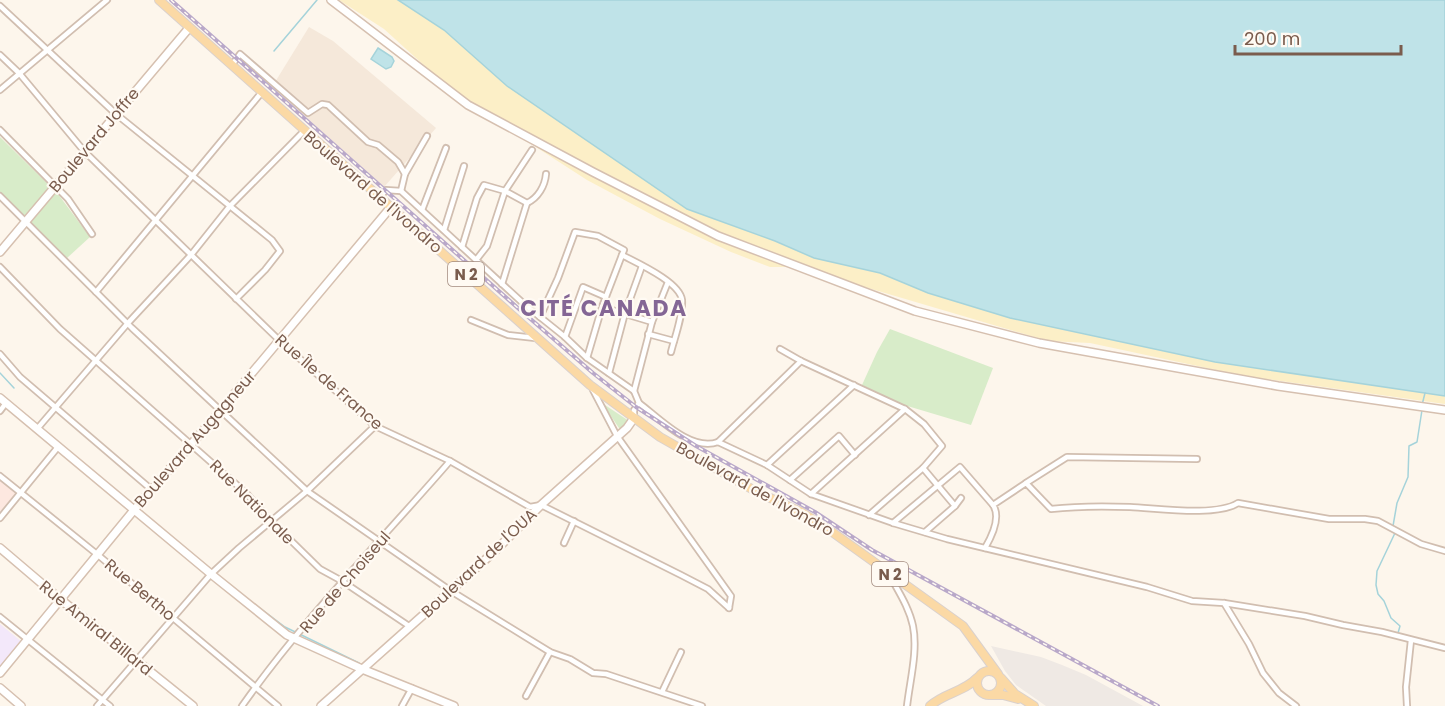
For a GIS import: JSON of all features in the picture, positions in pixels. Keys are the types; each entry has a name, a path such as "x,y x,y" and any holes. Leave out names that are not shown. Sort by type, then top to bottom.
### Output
{"main road":[{"name":"Boulevard de l'Ivondro","path":"159,0 590,385 660,437 757,492 801,512 828,529 963,626 976,641 998,675 1015,694 1026,701"},
{"path":"976,641 982,657 978,688 987,694"},
{"path":"930,706 941,698 956,692 988,670 998,675 1000,687 987,694"},
{"path":"956,692 968,690 1003,695 1026,701 1034,706"}],"street":[{"path":"0,90 107,0"},
{"path":"331,0 468,105 593,172 718,236 915,311 1039,344 1278,386 1445,411"},
{"path":"0,6 116,114 272,240 280,251 236,299"},
{"name":"Boulevard Joffre","path":"0,252 189,28"},
{"path":"232,65 240,54 308,113 322,104 328,105 369,141 378,145 405,174"},
{"name":"Rue Île de France","path":"0,55 19,73 84,151 279,340 375,426 450,461 530,507 542,506 690,580 708,590 729,608 731,596 617,435"},
{"path":"96,292 262,92"},
{"path":"0,130 68,200 92,234"},
{"path":"37,429 128,323 191,255 230,207 304,131"},
{"path":"400,191 405,174 428,136"},
{"path":"422,210 446,148"},
{"path":"476,260 487,246 505,191 532,150"},
{"path":"444,230 464,166"},
{"path":"502,284 527,203 534,200 545,182 546,174"},
{"path":"462,247 477,198 484,185 505,191 527,203"},
{"path":"380,197 386,190 400,191 587,358 634,391 639,403 696,444 711,445 718,442 801,361"},
{"path":"0,196 128,323 307,491 451,591 550,652 570,659 593,673 606,674 701,706"},
{"name":"Boulevard Augagneur","path":"0,673 134,510 391,207"},
{"path":"540,317 575,232 598,236 624,250 602,307 587,358"},
{"path":"622,255 679,291 682,299 681,313 671,352"},
{"path":"609,373 642,266"},
{"name":"Rue Nationale","path":"0,267 60,329 246,493 320,569 409,626"},
{"path":"634,391 648,334 668,282"},
{"path":"566,337 583,287 606,297"},
{"path":"602,307 652,322"},
{"path":"471,320 508,335 538,338"},
{"path":"648,334 674,341"},
{"path":"780,349 905,409 924,424 942,446 923,468 870,515"},
{"path":"0,354 20,377 152,491"},
{"path":"590,385 617,435"},
{"path":"767,465 854,386"},
{"path":"0,411 3,400 278,628 362,669 454,706"},
{"path":"634,417 634,410 639,403"},
{"path":"811,494 905,409"},
{"name":"Boulevard de l'OUA","path":"325,705 627,428 634,417"},
{"path":"97,706 211,574 307,491 375,426"},
{"path":"790,480 839,436 855,455"},
{"path":"718,442 767,465 811,494 893,523 1148,587 1192,601 1224,603 1305,616 1445,648"},
{"path":"0,518 58,447"},
{"path":"993,505 1067,457 1197,459"},
{"name":"Rue de Choiseul","path":"242,706 342,581 380,543 450,461"},
{"path":"893,523 962,467 996,509 993,533 986,548"},
{"path":"923,468 955,506"},
{"name":"Rue Bertho","path":"0,476 278,706"},
{"path":"1026,483 1051,509 1130,507 1206,512 1231,507 1238,503 1329,519 1378,521 1421,544 1445,551"},
{"path":"925,532 961,498"},
{"path":"564,543 574,521"},
{"name":"Rue Amiral Billard","path":"0,548 193,706"},
{"path":"887,572 903,599 913,625 914,649 907,706"},
{"path":"1224,603 1249,644 1263,673 1279,693 1296,706"},
{"path":"0,617 111,706"},
{"path":"1407,706 1406,687 1411,640"},
{"path":"526,696 550,652"},
{"path":"662,692 681,652"},
{"path":"0,688 21,706"},
{"path":"402,706 412,688"}],"shaded area":[{"path":"309,27 333,41 436,128 384,187 272,87"},
{"path":"0,480 16,493 0,512"},
{"path":"0,624 22,642 0,669"},
{"path":"991,646 1041,657 1062,665 1086,675 1143,706 1046,706 1016,685"}],"green space":[{"path":"0,137 58,194 90,237 67,258 0,193"},
{"path":"890,329 993,368 971,425 904,405 862,385"},
{"path":"605,405 629,421 619,428"}],"sand":[{"path":"339,0 398,0 444,30 507,86 687,209 775,241 814,258 880,273 928,293 1010,318 1215,362 1445,396 1445,404 1244,376 1090,343 1048,341 797,267 770,267 731,252 660,219 587,180 460,98 384,29"}],"water":[{"path":"398,0 1445,0 1445,396 1215,362 1010,318 928,293 880,273 814,258 775,241 687,209 507,86 444,30"},
{"path":"378,48 392,57 394,61 391,67 386,69 371,59"}],"waterway":[{"path":"274,51 317,0"},
{"path":"0,373 14,388"},
{"path":"1422,405 1425,393"},
{"path":"1393,526 1397,503 1408,477 1409,446 1417,442 1422,410"},
{"path":"1395,533 1377,571 1376,585 1378,594 1384,601 1391,618 1400,626 1398,633"},
{"path":"249,600 285,627 359,663"}],"railway":[{"path":"171,0 519,309 636,407 696,446 815,512 872,550 1158,706"}],"district":[{"name":"CITÉ CANADA","path":"604,308"}]}
